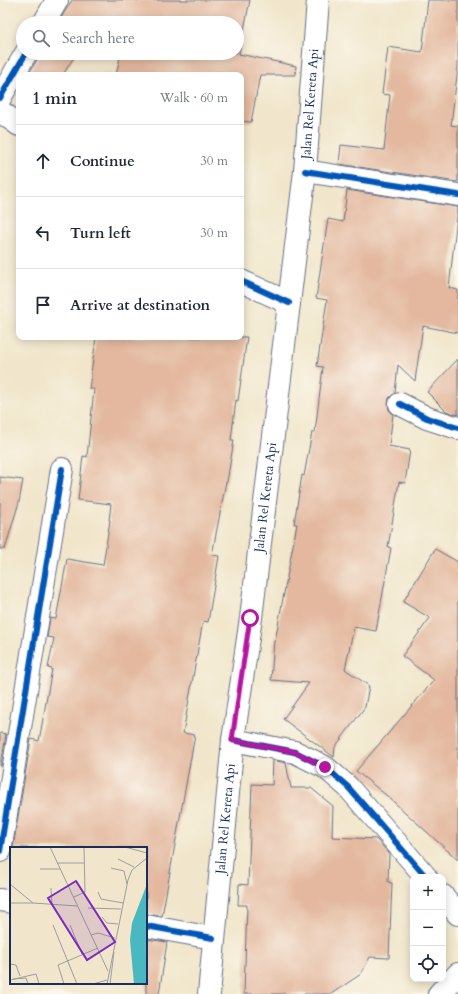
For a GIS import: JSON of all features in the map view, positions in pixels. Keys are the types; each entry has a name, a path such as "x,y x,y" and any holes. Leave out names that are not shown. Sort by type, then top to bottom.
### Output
{"main road":[{"path":"48,16 57,0"},
{"name":"Jalan Rel Kereta Api","path":"209,994 232,740 250,618 305,171 318,0"},
{"path":"0,98 22,60"},
{"path":"0,111 16,123"},
{"path":"305,171 458,195"},
{"path":"244,282 289,303"},
{"path":"400,404 427,418 458,428"},
{"path":"0,851 62,468"},
{"path":"232,740 295,752 325,767 348,787 423,874"},
{"path":"0,900 10,902"},
{"path":"446,900 458,914"},
{"path":"147,926 213,938"},
{"path":"439,994 458,974"}],"building":[{"path":"72,0 250,0 244,29 244,16 62,16"},
{"path":"428,0 458,0 458,67 451,125 458,126 458,182 339,164 341,145 384,150 390,95 382,94 388,47 422,52"},
{"path":"244,55 296,66 295,75 260,75 251,122 244,121 244,72 117,72 119,60 244,60"},
{"path":"37,60 72,60 65,72 30,72"},
{"path":"347,190 458,207 449,288 458,290 458,333 423,326 415,381 398,365 395,393 389,398 388,404 389,410 393,414 389,446 410,450 405,483 399,482 388,547 391,548 376,631 354,627 345,669 369,686 365,707 335,747 334,757 283,719 309,683 271,680 274,641 297,524 294,524 302,475 304,476 312,432 315,432 323,367 317,366 327,300 316,298 328,219 343,222"},
{"path":"244,337 247,337 238,401 236,400 231,440 234,440 212,555 219,556 208,622 203,621 183,733 195,735 162,916 147,914 147,847 13,847 31,739 39,741 52,669 48,668 54,638 47,637 50,618 56,619 67,559 103,565 111,504 78,500 83,456 87,457 94,389 89,389 96,340 244,340"},
{"path":"458,359 458,415 446,411 427,392"},
{"path":"0,477 23,480 19,502 5,549 0,549"},
{"path":"435,549 458,562 458,860 386,795 356,771 434,680 402,656 430,618 403,602"},
{"path":"0,733 6,734 1,766 0,766"},
{"path":"273,760 286,763 291,788 311,788 333,806 332,837 376,839 389,853 388,882 392,883 389,958 370,957 361,974 331,994 244,994 247,905 238,905 239,884 248,885 252,784 272,785"},
{"path":"147,939 167,942 159,994 146,994"}],"cycle path":[{"path":"0,98 22,60"},
{"path":"305,171 458,195"},
{"path":"244,282 289,303"},
{"path":"400,404 427,418 458,428"},
{"path":"0,851 62,469"},
{"path":"233,740 295,752 325,767 348,787 423,874"},
{"path":"147,926 213,938"}],"route":[{"path":"250,618 232,740 295,752 325,767"}]}
